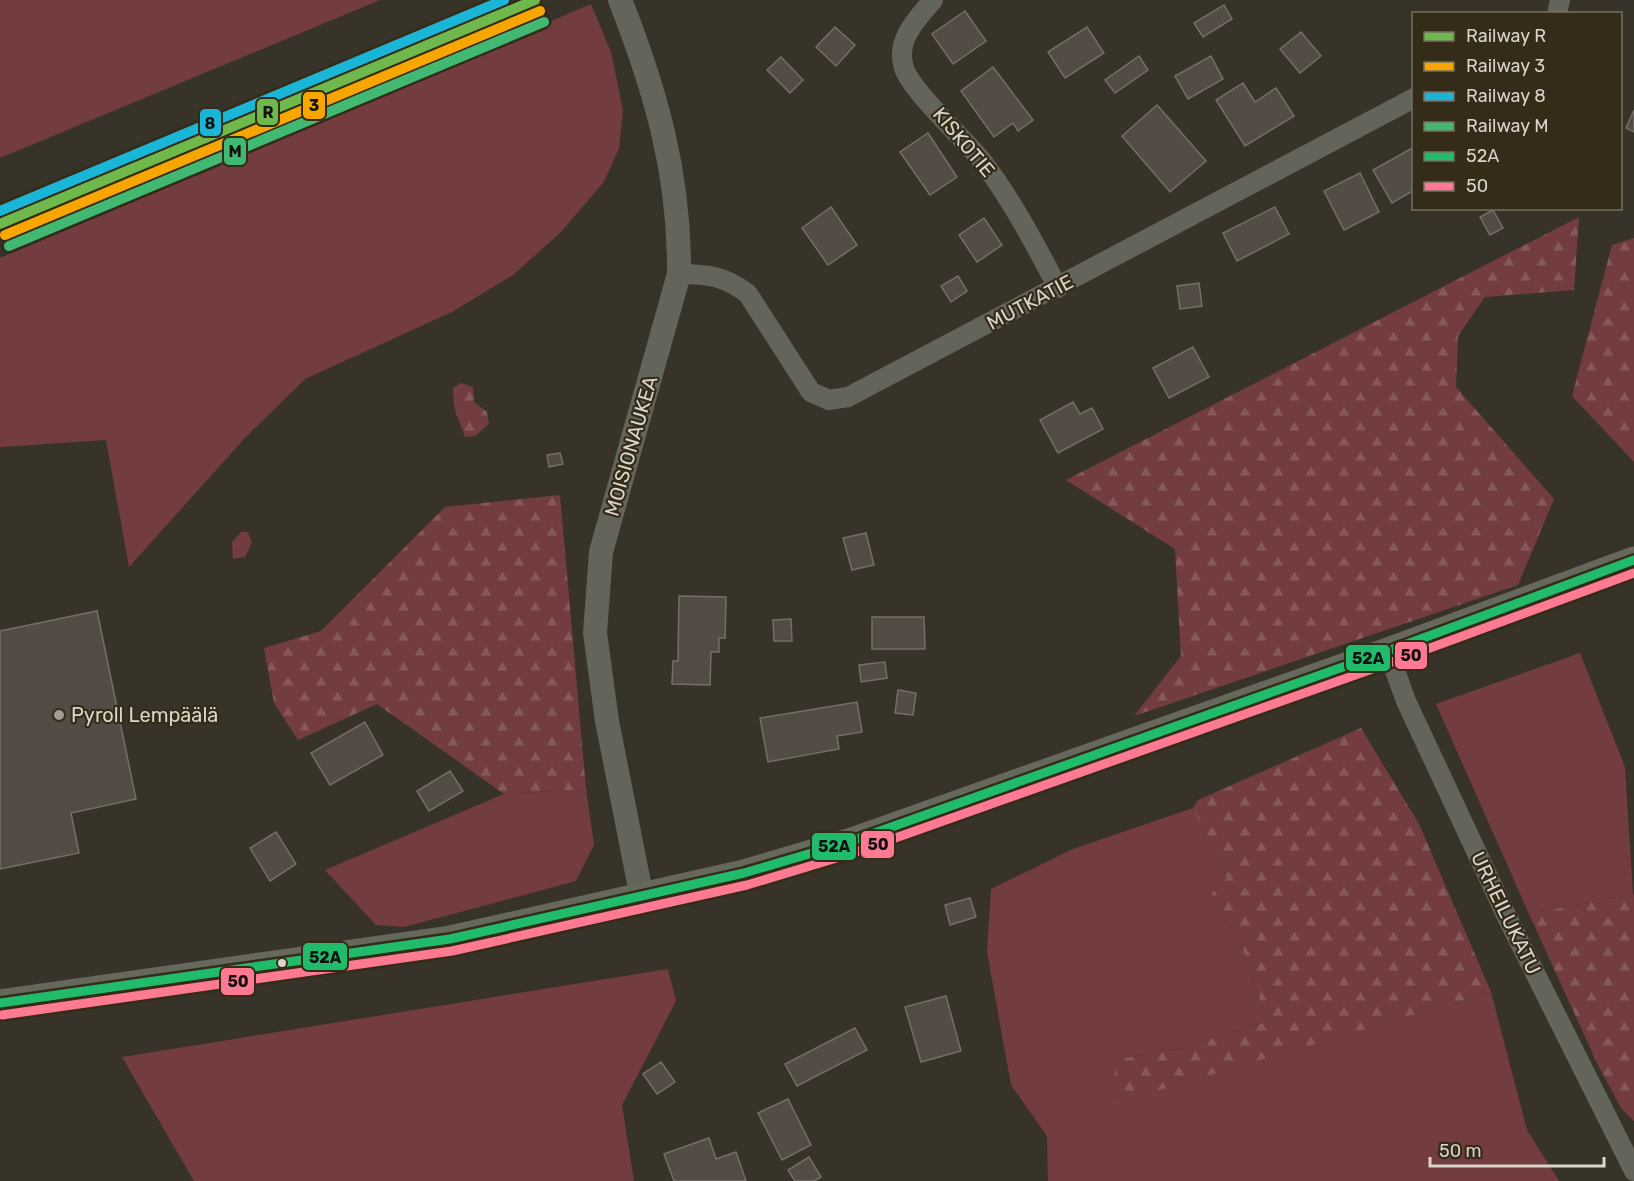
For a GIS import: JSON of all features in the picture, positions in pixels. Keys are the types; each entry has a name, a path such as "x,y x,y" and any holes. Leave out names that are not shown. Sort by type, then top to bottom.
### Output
{"main road":[{"path":"0,1003 450,939 642,898 744,873 849,842 1388,651 1634,560"}],"street":[{"name":"MOISIONAUKEA","path":"620,0 643,58 663,125 679,230 679,273 601,552 595,633 607,721 642,898"},
{"name":"KISKOTIE","path":"933,0 909,28 902,46 904,68 913,84 982,162 1016,208 1058,288"},
{"name":"MUTKATIE","path":"679,273 726,279 748,294 811,392 829,400 848,397 1058,288 1299,156 1412,99"},
{"name":"URHEILUKATU","path":"1388,651 1406,701 1506,915 1634,1171"}],"green space":[{"path":"0,0 380,0 0,158"},
{"path":"591,4 611,52 623,111 619,149 603,183 561,232 513,275 452,312 305,379 244,439 129,567 106,440 0,447 0,258"},
{"path":"1579,217 1574,290 1485,297 1458,336 1456,387 1554,499 1518,585 1134,716 1181,656 1175,549 1066,480"},
{"path":"1634,238 1634,462 1572,396 1612,245"},
{"path":"461,383 473,387 474,402 487,412 489,424 475,436 465,437 454,407 453,388"},
{"path":"560,495 586,789 504,794 377,704 298,740 274,703 264,648 321,631 445,507"},
{"path":"241,532 248,532 252,542 245,557 233,559 232,542"},
{"path":"1580,653 1625,767 1633,894 1529,914 1436,704"},
{"path":"1361,728 1419,824 1491,992 1116,1103 1114,1060 1183,1048 1267,1021 1236,929 1214,913 1212,893 1227,878 1193,808 1198,800"},
{"path":"586,789 594,845 576,881 404,927 376,925 325,870 504,794"},
{"path":"1193,808 1227,878 1214,913 1236,929 1267,1021 1183,1048 1115,1060 1116,1102 1491,992 1527,1130 1559,1181 1048,1181 1047,1136 1011,1085 987,952 991,889 1073,849"},
{"path":"1633,894 1634,1121 1621,1108 1598,1065 1529,914"},
{"path":"668,969 676,1001 622,1105 634,1181 194,1181 122,1057"}],"building":[{"path":"1224,5 1232,19 1203,37 1194,23"},
{"path":"965,11 986,41 953,64 932,34"},
{"path":"835,27 855,45 836,66 816,47"},
{"path":"1087,27 1104,53 1065,78 1048,52"},
{"path":"1301,32 1321,56 1300,73 1280,49"},
{"path":"1139,56 1148,70 1115,93 1105,80"},
{"path":"1211,56 1223,79 1188,99 1175,76"},
{"path":"781,57 803,80 790,93 767,70"},
{"path":"993,67 1033,120 1018,131 1013,123 994,137 961,91"},
{"path":"1243,83 1255,102 1276,88 1294,116 1245,146 1216,100"},
{"path":"1157,105 1206,161 1170,192 1122,136"},
{"path":"1634,110 1634,132 1626,128"},
{"path":"928,133 957,177 930,195 900,152"},
{"path":"1412,148 1412,191 1392,203 1373,170"},
{"path":"1360,173 1379,212 1344,230 1324,191"},
{"path":"831,207 857,245 828,265 802,228"},
{"path":"1275,207 1289,234 1237,261 1223,233"},
{"path":"1493,210 1503,228 1490,235 1480,217"},
{"path":"984,218 1002,245 977,262 959,235"},
{"path":"958,276 967,291 951,302 941,286"},
{"path":"1199,283 1202,306 1180,309 1177,286"},
{"path":"1193,347 1209,377 1169,398 1153,368"},
{"path":"1073,402 1080,414 1092,408 1103,429 1058,453 1040,420"},
{"path":"560,453 563,464 549,467 547,455"},
{"path":"866,533 874,565 852,570 843,538"},
{"path":"679,596 726,597 725,638 719,638 719,652 711,652 710,685 672,684 673,661 678,661"},
{"name":"Pyroll Lempäälä","path":"97,611 136,799 71,813 79,853 0,869 0,631"},
{"path":"872,617 924,617 925,649 872,649"},
{"path":"791,619 792,641 774,641 773,620"},
{"path":"885,662 887,678 861,682 859,665"},
{"path":"898,690 916,693 913,715 895,713"},
{"path":"857,702 862,732 837,736 839,749 768,762 760,718"},
{"path":"365,722 383,755 330,785 311,753"},
{"path":"450,771 463,791 429,811 417,791"},
{"path":"276,832 296,864 270,881 250,848"},
{"path":"970,898 976,917 950,925 945,905"},
{"path":"946,996 961,1051 921,1062 905,1007"},
{"path":"855,1028 867,1050 797,1086 785,1064"},
{"path":"661,1062 675,1082 657,1094 643,1074"},
{"path":"788,1099 811,1145 782,1160 758,1113"},
{"path":"709,1138 716,1159 736,1152 746,1181 674,1181 664,1154"},
{"path":"809,1157 821,1177 814,1181 795,1181 788,1170"}],"rail line":[{"name":"8","path":"0,211 504,0"},
{"name":"R","path":"0,224 535,0"},
{"name":"3","path":"5,235 540,11"},
{"name":"M","path":"9,246 544,22"}],"transit line":[{"name":"52A","path":"0,1003 450,939 744,873 849,842 1388,651 1634,560"},
{"name":"50","path":"2,1015 452,951 747,885 853,853 1392,662 1634,573"}],"place":[{"name":"Pyroll Lempäälä","path":"59,715"}]}
